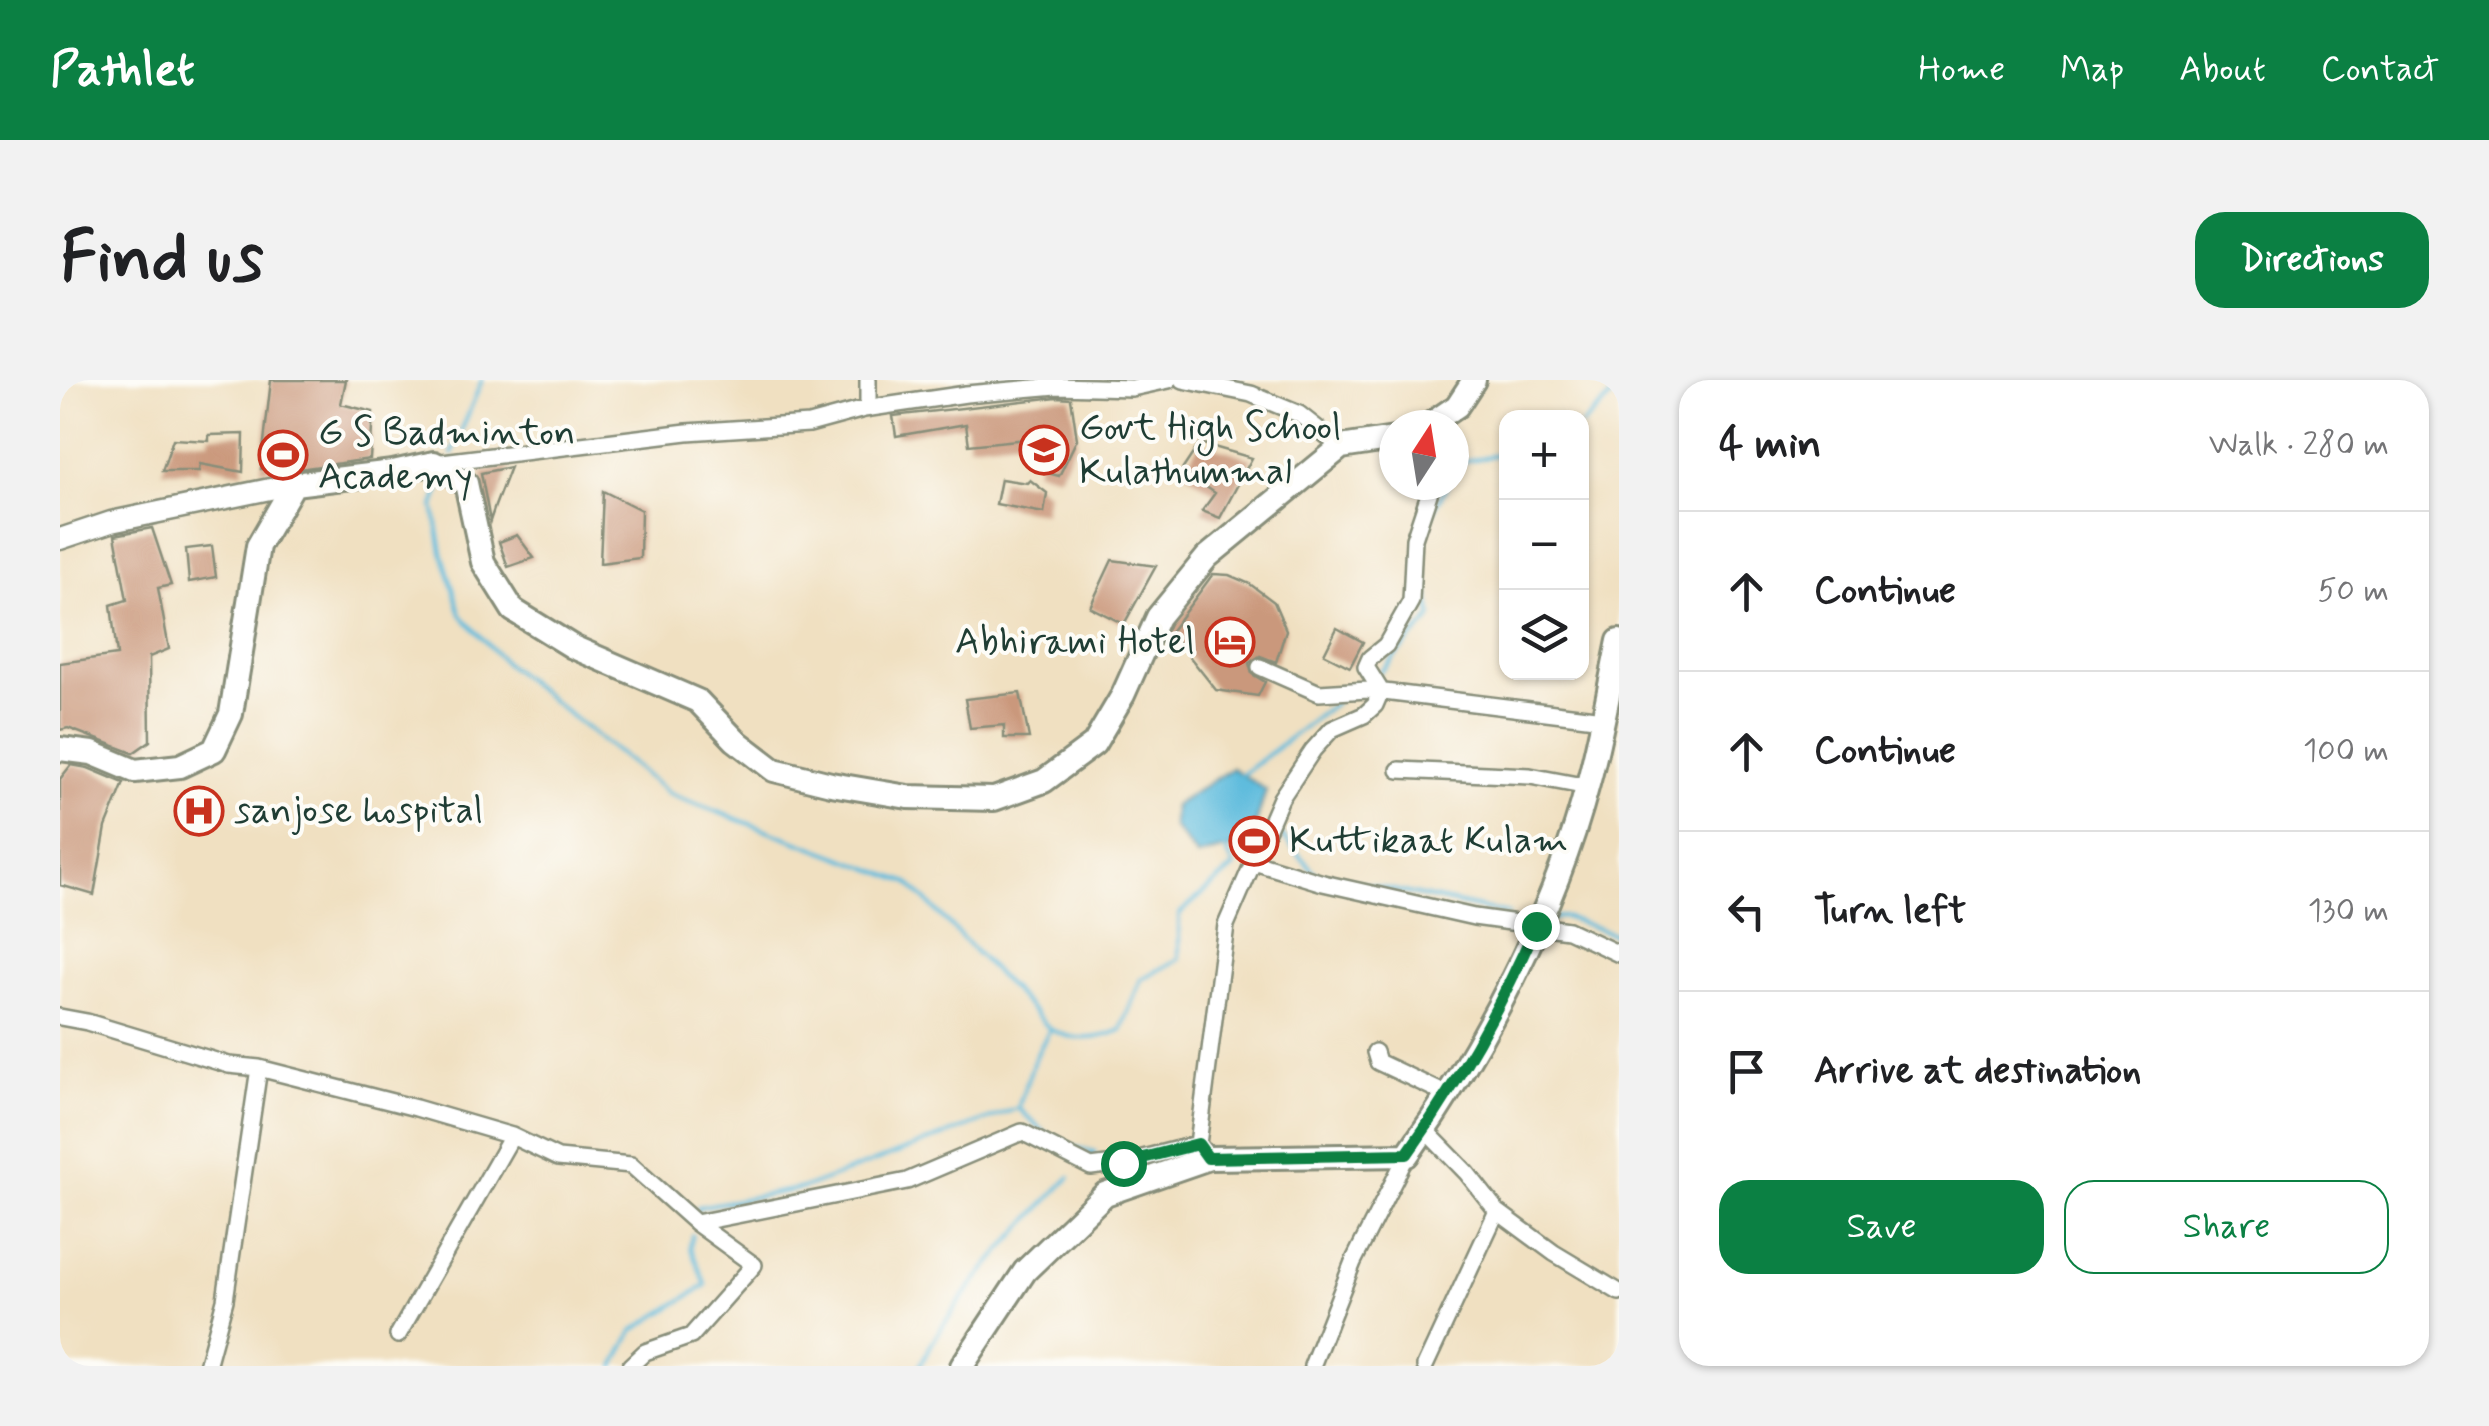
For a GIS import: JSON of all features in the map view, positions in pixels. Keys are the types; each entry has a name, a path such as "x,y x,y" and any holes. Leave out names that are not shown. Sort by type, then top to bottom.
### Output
{"main road":[{"path":"1451,410 1474,380"},
{"path":"60,749 92,753 135,771 180,766 214,750 231,714 258,546 294,484 434,463 466,484 483,562 513,610 573,647 698,701 735,740 774,770 908,797 994,799 1044,781 1094,744 1123,695 1158,617 1208,557 1341,447 1379,441"},
{"path":"962,1366 1024,1271 1104,1194 1203,1151 1407,1154 1448,1095 1512,980 1536,926 1588,787 1619,641"}],"street":[{"path":"868,380 868,408"},
{"path":"434,463 687,432 809,424 868,408 966,394 1057,386 1132,388 1168,380"},
{"path":"1183,380 1251,394 1299,414 1341,447"},
{"path":"60,540 111,522 294,484"},
{"path":"1381,691 1366,667 1370,658 1386,645 1411,601 1414,539 1427,500"},
{"path":"1260,667 1318,693 1381,691 1603,719"},
{"path":"696,1223 907,1180 1022,1132 1090,1166 1203,1151 1226,925 1281,798 1332,729 1364,716 1381,691"},
{"path":"1399,770 1530,776 1588,787"},
{"path":"1254,862 1360,891 1582,935 1619,954"},
{"path":"60,1017 228,1065 259,1068 512,1136 558,1158 631,1166 696,1223 754,1265 691,1336 645,1352 630,1366"},
{"path":"1375,1052 1378,1062 1448,1095"},
{"path":"207,1366 225,1300 259,1068"},
{"path":"1424,1130 1468,1173 1497,1211 1554,1253 1619,1292"},
{"path":"398,1334 512,1136"},
{"path":"1312,1366 1353,1262 1407,1154"},
{"path":"1425,1366 1497,1211"}],"water":[{"path":"1232,768 1266,790 1250,843 1197,856 1173,826 1174,806"}],"building":[{"path":"271,380 346,380 341,404 373,412 370,459 306,468 261,469"},
{"path":"1071,398 1077,439 1059,476 1036,470 1047,437 969,445 966,424 896,436 893,416"},
{"path":"244,434 243,472 200,464 199,471 162,471 173,439 209,441 209,435"},
{"path":"1200,443 1252,458 1220,518 1202,511 1215,493 1182,470"},
{"path":"510,467 495,506 490,521 481,473"},
{"path":"1001,479 1027,483 1030,480 1047,493 1044,513 996,504"},
{"path":"603,491 641,510 640,558 600,563"},
{"path":"152,528 171,585 158,588 169,649 149,657 150,741 133,753 68,728 60,730 60,663 117,655 111,605 127,600 115,535"},
{"path":"517,535 534,558 508,567 499,542"},
{"path":"212,546 216,577 189,582 186,549"},
{"path":"1112,560 1156,566 1124,624 1090,607"},
{"name":"Abhirami Hotel","path":"1213,574 1229,575 1250,584 1274,602 1286,630 1276,662 1260,656 1249,663 1252,674 1265,682 1258,696 1216,690 1170,632"},
{"path":"1337,628 1363,642 1350,667 1324,654"},
{"path":"1020,693 1029,738 1004,738 1004,725 970,728 965,699"},
{"path":"71,765 124,783 106,827 94,895 60,885 60,779"}],"waterway":[{"path":"452,454 482,380"},
{"path":"1589,418 1619,389"},
{"path":"1469,460 1499,454"},
{"path":"442,483 434,506 442,552 461,615 506,664 669,794 909,883 1050,1029"},
{"path":"1428,521 1439,500"},
{"path":"1380,672 1432,617 1421,548"},
{"path":"1240,776 1335,703"},
{"path":"1277,830 1317,875"},
{"path":"698,1210 804,1188 1018,1108 1035,1058 1050,1029 1086,1038 1121,1030 1141,979 1179,959 1179,914 1234,867 1225,847"},
{"path":"1327,876 1508,914"},
{"path":"1551,919 1562,916 1619,936"},
{"path":"1018,1108 1052,1139"},
{"path":"1064,1145 1095,1152 1088,1159"},
{"path":"920,1366 967,1292 1070,1177"},
{"path":"615,1366 633,1331 706,1285 690,1247 692,1235"}],"place":[{"name":"Govt High School Kulathummal","path":"1044,450"},
{"name":"G S Badminton Academy","path":"283,455"},
{"name":"Abhirami Hotel","path":"1230,642"},
{"name":"sanjose hospital","path":"199,811"},
{"name":"Kuttikaat Kulam","path":"1254,841"}],"route":[{"path":"1123,1163 1198,1144 1208,1158 1407,1154 1442,1106 1512,980 1536,926"}]}
